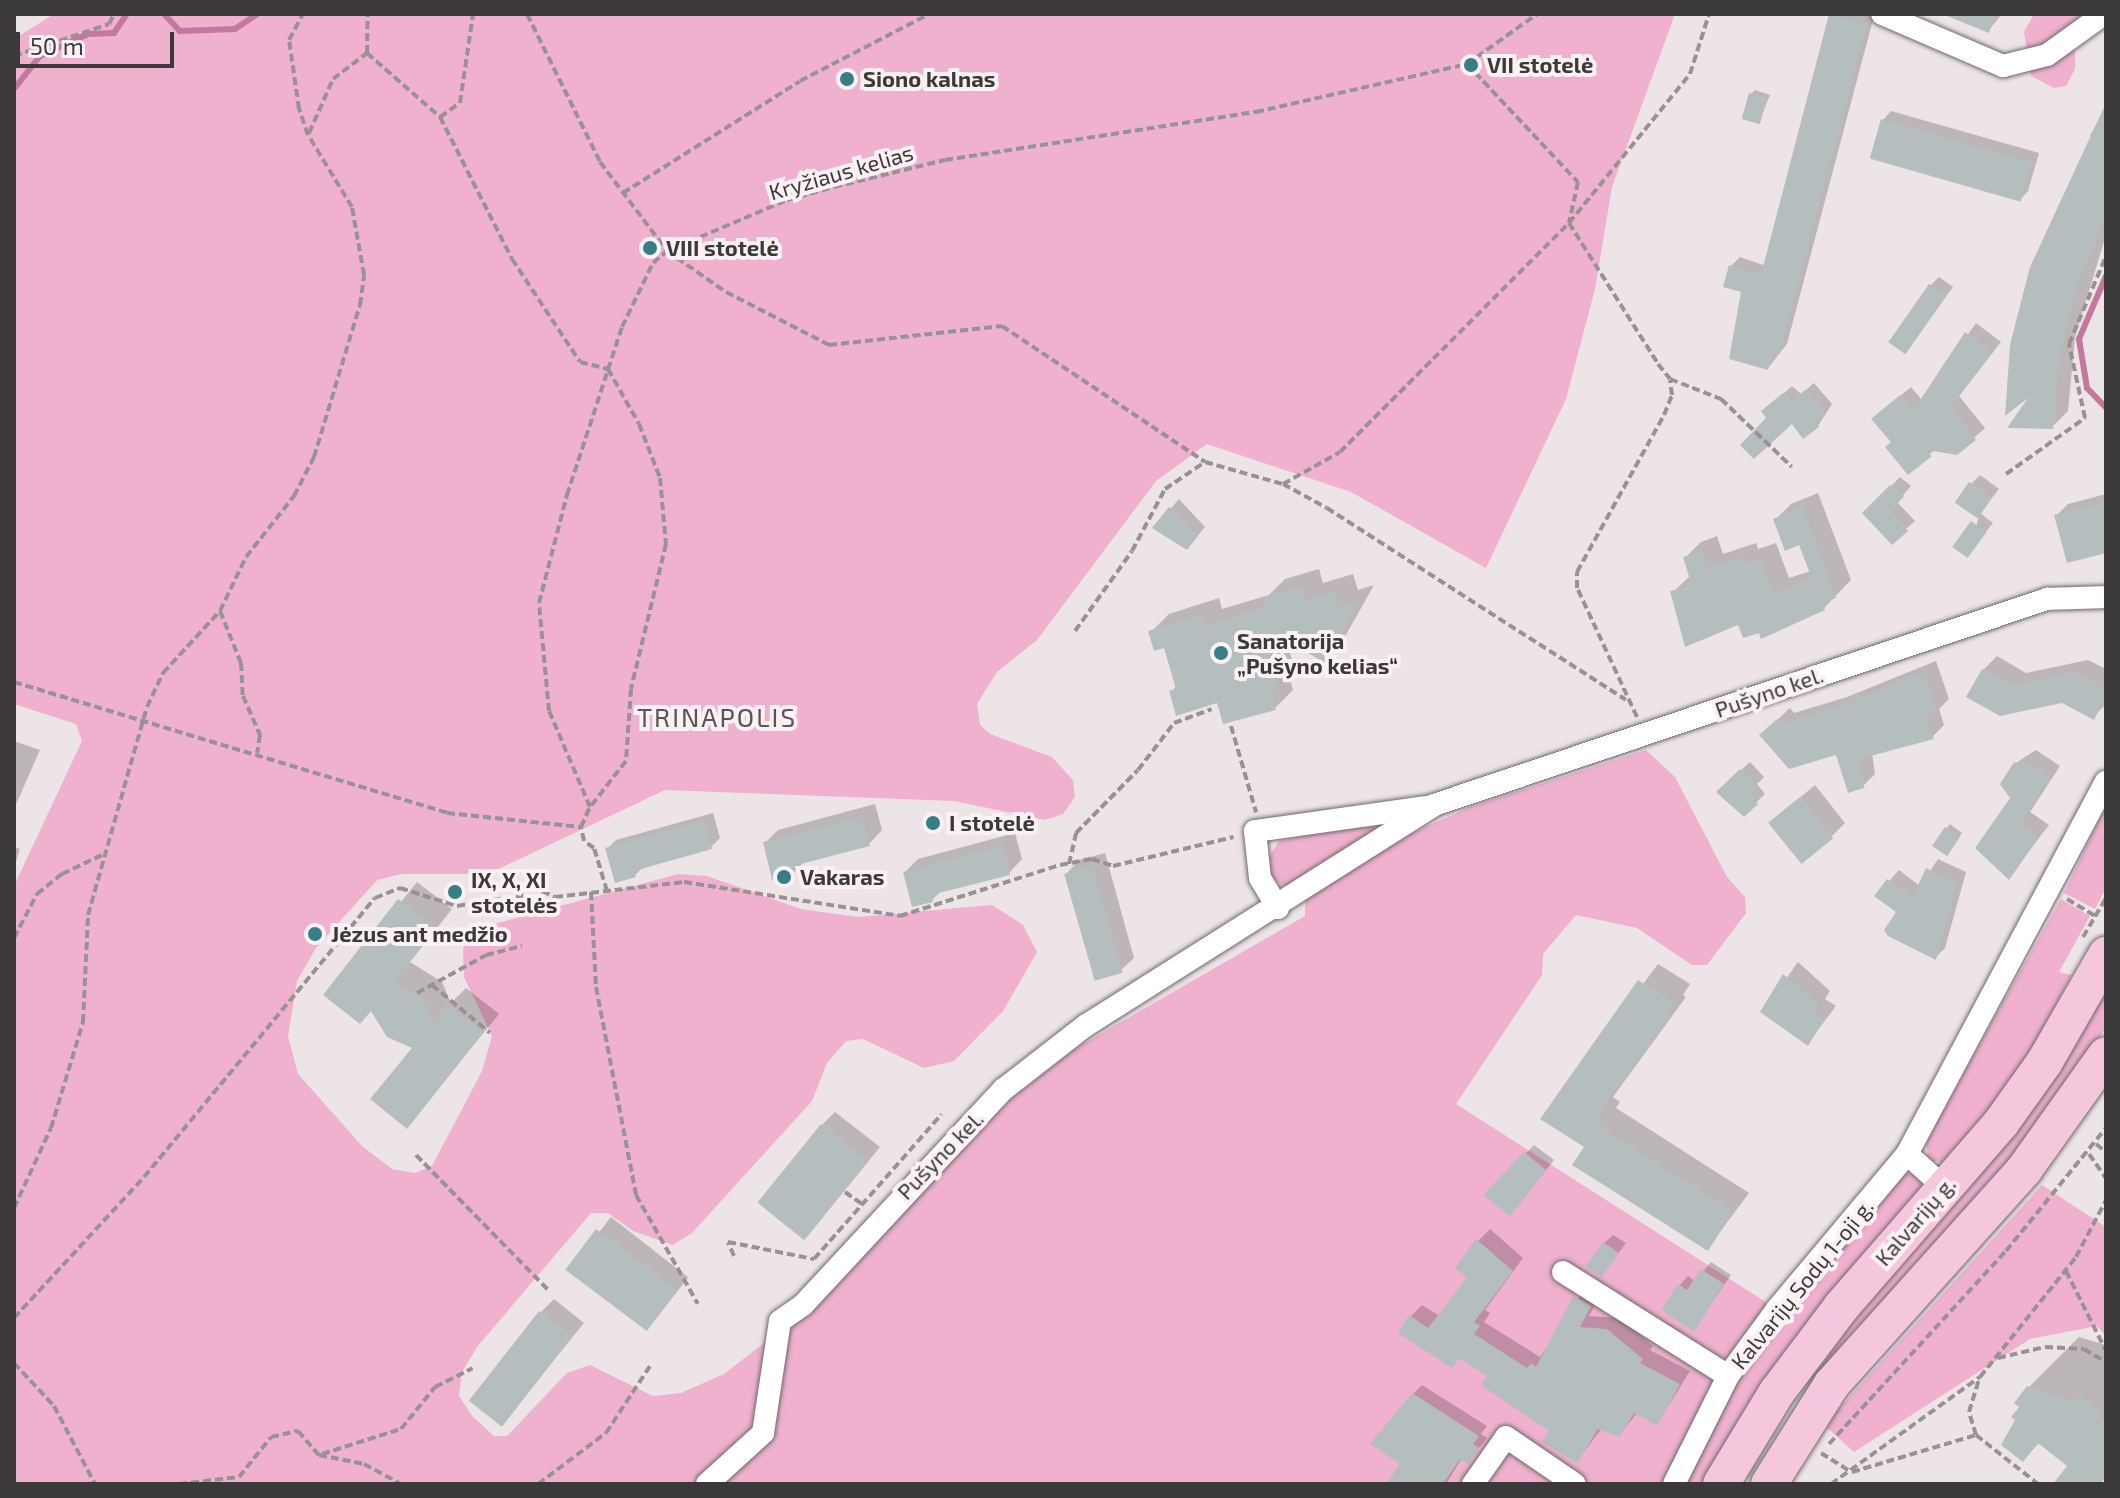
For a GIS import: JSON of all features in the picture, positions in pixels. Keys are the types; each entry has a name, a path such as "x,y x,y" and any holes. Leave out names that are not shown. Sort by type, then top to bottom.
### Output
{"main road":[{"name":"Kalvarijų g.","path":"1721,1484 1751,1432 1842,1306 2044,1063 2106,955"},
{"name":"Kalvarijų g.","path":"1769,1484 1808,1456 1871,1336 2050,1137 2106,1055"},
{"path":"1751,1432 1808,1456"}],"street":[{"path":"1882,14 2003,66 2047,55 2104,14"},
{"name":"Pušyno kel.","path":"1258,831 1434,805 2047,599 2106,597"},
{"name":"Kalvarijų Sodų 1-oji g.","path":"1563,1272 1728,1376 1777,1309 1907,1154 2047,887 2106,782"},
{"name":"Pušyno kel.","path":"707,1484 763,1433 780,1321 803,1305 871,1211 1039,1059 1434,805"},
{"path":"1258,831 1260,878 1278,908"},
{"path":"1907,1154 1944,1187"},
{"path":"1674,1484 1728,1376"},
{"path":"1473,1484 1506,1437 1575,1484"}],"path":[{"path":"14,56 109,24 114,14"},
{"path":"14,1208 51,1128 83,1022 88,915 144,719 163,673 220,611 246,557 285,510 314,457 360,305 364,275 352,207 308,135 299,109 289,40 303,14"},
{"path":"367,53 368,14"},
{"path":"440,117 460,103 473,14"},
{"path":"527,14 600,162 667,251 726,292 829,345 1002,326 1205,462 1283,484 1544,643 1626,700"},
{"path":"623,193 800,81 929,14"},
{"name":"Kryžiaus kelias","path":"590,807 549,711 539,603 608,369 640,280 667,251 787,200 945,160 1178,127 1467,64 1537,14"},
{"path":"1283,484 1340,452 1569,223 1653,124 1690,74 1709,14"},
{"path":"308,135 333,79 367,53"},
{"path":"367,53 440,117 536,298 580,362 608,369 639,424 660,478 666,544 631,689 626,761 590,807 581,827 584,841 594,848 607,891"},
{"path":"1467,64 1578,182 1569,223 1670,379 1672,395 1664,415 1577,572 1577,588 1626,700 1646,733"},
{"path":"2006,474 2085,418 2069,344 2106,256"},
{"path":"1670,379 1721,399 1792,467"},
{"path":"1075,631 1132,551 1165,489 1205,462"},
{"path":"220,611 241,663 243,696 260,735 257,753"},
{"path":"14,682 257,753 447,813 581,827"},
{"path":"1069,864 1076,833 1138,770 1174,723 1212,709"},
{"path":"542,891 555,897 684,882 900,916 1069,864 1092,859 1113,866 1258,831 1231,726"},
{"path":"14,938 37,894 62,874 106,853"},
{"path":"2047,887 2095,916"},
{"path":"14,1318 144,1177 375,898 400,888 457,906 526,895"},
{"path":"591,892 596,987 636,1195 698,1304"},
{"path":"417,993 486,955 522,946"},
{"path":"432,985 490,1033"},
{"path":"734,1256 728,1242 814,1259 871,1211 942,1114"},
{"path":"1976,1435 1845,1470 1808,1456 2089,1153 2106,1128"},
{"path":"2096,1144 2106,1152"},
{"path":"2089,1153 2106,1178"},
{"path":"416,1155 549,1291"},
{"path":"845,1192 871,1211"},
{"path":"1831,1484 1845,1470 1980,1377 2065,1270 2106,1200"},
{"path":"2065,1270 2106,1351"},
{"path":"1995,1358 2045,1347 2084,1349 2106,1362"},
{"path":"14,1363 54,1406 95,1484"},
{"path":"538,1484 606,1433 650,1366"},
{"path":"319,1455 401,1429 435,1387 473,1368"},
{"path":"1980,1377 1969,1412 1976,1435 2038,1484"},
{"path":"179,1484 239,1477 271,1437 298,1431 319,1455 364,1464 401,1484"}],"shaded area":[{"path":"54,14 1675,14 1612,187 1595,289 1566,399 1486,568 1351,492 1207,444 1156,481 1037,640 997,672 977,704 980,725 990,734 1052,757 1073,780 1075,797 1063,814 1045,820 954,801 665,790 488,874 402,874 377,880 316,948 297,981 288,1036 298,1074 362,1146 392,1169 415,1173 432,1166 482,1071 492,1036 464,977 463,948 480,928 678,874 707,876 801,909 858,917 992,905 1023,925 1037,952 1003,1011 954,1061 924,1068 863,1039 846,1041 827,1063 812,1101 692,1233 673,1245 633,1231 608,1213 591,1213 477,1347 462,1372 459,1396 473,1417 494,1436 507,1436 567,1373 590,1365 653,1396 681,1393 724,1374 804,1312 1013,1097 1076,1048 1305,916 1305,899 1410,834 1470,807 1646,750 1675,777 1727,877 1745,897 1746,913 1707,965 1692,965 1637,928 1576,915 1543,954 1542,975 1456,1104 1772,1306 1666,1484 14,1484 14,886 82,741 76,724 14,704 14,39"},
{"path":"2034,14 2085,14 2075,22 2075,69 2066,86 2054,88 2031,76 2024,32"},
{"path":"2106,805 2106,888 2095,909 2064,893"},
{"path":"1364,824 1377,829 1286,887 1268,876 1267,860 1279,841"},
{"path":"2061,899 2090,916 2059,972 2072,975 2023,1066 1950,1164 1928,1160 1926,1140"},
{"path":"2106,986 2106,1028 2044,1122 1841,1350 1790,1416 1862,1304"},
{"path":"1905,1174 1918,1174 1925,1191 1706,1484 1684,1484 1744,1367 1792,1299"},
{"path":"2042,1185 2106,1227 2106,1336 2097,1326 2030,1339 1854,1452 1824,1425"}],"building":[{"path":"1829,14 1867,24 1779,355 1773,354 1768,370 1729,359 1741,292 1723,287 1729,265 1761,275"},
{"path":"1942,14 1995,14 1989,33"},
{"path":"1749,93 1767,98 1760,124 1742,119"},
{"path":"2106,103 2106,216 2077,285 2059,355 2053,429 2007,428 2028,398 2005,416 2010,345 2030,267"},
{"path":"1881,119 2032,162 2021,202 1870,158"},
{"path":"1929,284 1946,296 1905,354 1888,342"},
{"path":"1965,332 1992,353 1950,408 1976,440 1957,455 1921,449 1932,456 1908,475 1885,447 1891,442 1871,419 1900,395 1913,411"},
{"path":"1805,390 1825,413 1815,422 1819,427 1803,439 1792,424 1754,459 1740,445 1766,418 1761,411 1783,393 1792,401"},
{"path":"1969,482 1992,498 1978,519 1955,502"},
{"path":"1890,485 1904,496 1890,512 1908,531 1892,545 1862,513"},
{"path":"2106,502 2106,553 2067,563 2054,515"},
{"path":"1169,507 1198,536 1187,550 1152,528"},
{"path":"1802,507 1836,598 1823,603 1825,610 1761,639 1759,633 1743,638 1738,625 1685,647 1670,591 1692,586 1683,557 1701,551 1707,569 1740,557 1742,564 1760,558 1773,593 1806,581 1811,576 1799,545 1785,551 1773,519"},
{"path":"1971,521 1986,532 1968,558 1952,547"},
{"name":"Sanatorija „Pušyno kelias“","path":"1301,586 1305,600 1335,591 1339,607 1359,601 1325,663 1298,647 1268,656 1278,689 1270,692 1276,710 1223,724 1217,703 1176,716 1169,691 1176,689 1164,648 1154,651 1148,631 1201,615 1204,626 1267,607 1264,597"},
{"path":"1982,669 2012,685 2074,672 2106,689 2106,696 2094,720 2062,703 2000,716 1966,697"},
{"path":"1924,672 1938,712 1926,716 1934,739 1859,759 1864,788 1848,793 1836,755 1789,769 1759,735 1777,719 1782,724 1834,708"},
{"path":"2023,760 2050,778 2020,824 2039,837 2009,880 1975,848 2010,798 2000,784 2014,762 2020,766"},
{"path":"1740,769 1757,787 1749,794 1758,804 1744,817 1716,792"},
{"path":"1800,797 1833,838 1801,864 1768,823"},
{"path":"862,817 870,846 793,866 795,874 772,880 763,842"},
{"path":"704,820 712,849 634,871 636,877 615,883 605,848"},
{"path":"1945,827 1960,837 1947,856 1932,846"},
{"path":"1002,845 1010,875 931,895 933,902 912,907 903,872"},
{"path":"1092,866 1123,973 1095,981 1064,874"},
{"path":"1926,868 1957,883 1936,960 1888,936 1884,930 1896,912 1874,896 1887,879 1912,898"},
{"path":"398,899 436,928 394,981 424,1000 434,1022 447,1005 483,1033 407,1129 370,1099 412,1048 387,1037 371,1011 360,1024 323,995"},
{"path":"1783,974 1818,1005 1813,1013 1824,1020 1808,1046 1760,1012"},
{"path":"1638,980 1673,1003 1666,1014 1670,1016 1596,1116 1603,1121 1599,1127 1733,1212 1708,1251 1572,1165 1584,1147 1540,1119"},
{"path":"821,1124 868,1162 804,1240 757,1202"},
{"path":"1524,1152 1546,1170 1510,1216 1483,1195"},
{"path":"596,1229 677,1290 647,1331 565,1270"},
{"path":"1476,1239 1513,1271 1474,1322 1480,1326 1474,1334 1527,1368 1531,1363 1536,1367 1573,1296 1591,1306 1580,1327 1607,1329 1643,1359 1640,1363 1680,1384 1657,1426 1634,1413 1619,1437 1598,1429 1577,1463 1542,1442 1549,1431 1481,1385 1487,1376 1459,1358 1452,1368 1398,1333 1409,1315 1428,1328 1467,1277 1455,1268"},
{"path":"1603,1242 1619,1253 1601,1277 1586,1267"},
{"path":"1701,1269 1724,1284 1694,1332 1661,1310 1678,1284 1687,1290"},
{"path":"539,1311 572,1337 502,1427 469,1401"},
{"path":"2027,1386 2068,1400 2081,1397 2101,1413 2098,1417 2106,1423 2106,1477 2100,1484 2053,1484 2067,1466 2038,1443 2023,1462 2001,1445 2015,1420 2011,1417 2019,1407 2014,1403"},
{"path":"1412,1393 1479,1436 1473,1444 1479,1448 1467,1464 1460,1459 1443,1484 1386,1484 1400,1464 1370,1444"}],"waterway":[{"path":"14,89 40,56 88,34 114,33 127,14"},
{"path":"164,14 180,31 235,29 257,14"},
{"path":"2106,276 2079,339 2087,388 2106,408"}],"place":[{"name":"VII stotelė","path":"1471,65"},
{"name":"Siono kalnas","path":"847,79"},
{"name":"VIII stotelė","path":"650,248"},
{"name":"Sanatorija „Pušyno kelias“","path":"1221,653"},
{"name":"I stotelė","path":"933,823"},
{"name":"Vakaras","path":"784,877"},
{"name":"IX, X, XI stotelės","path":"455,892"},
{"name":"Jėzus ant medžio","path":"315,934"}],"district":[{"name":"TRINAPOLIS","path":"717,717"}]}
